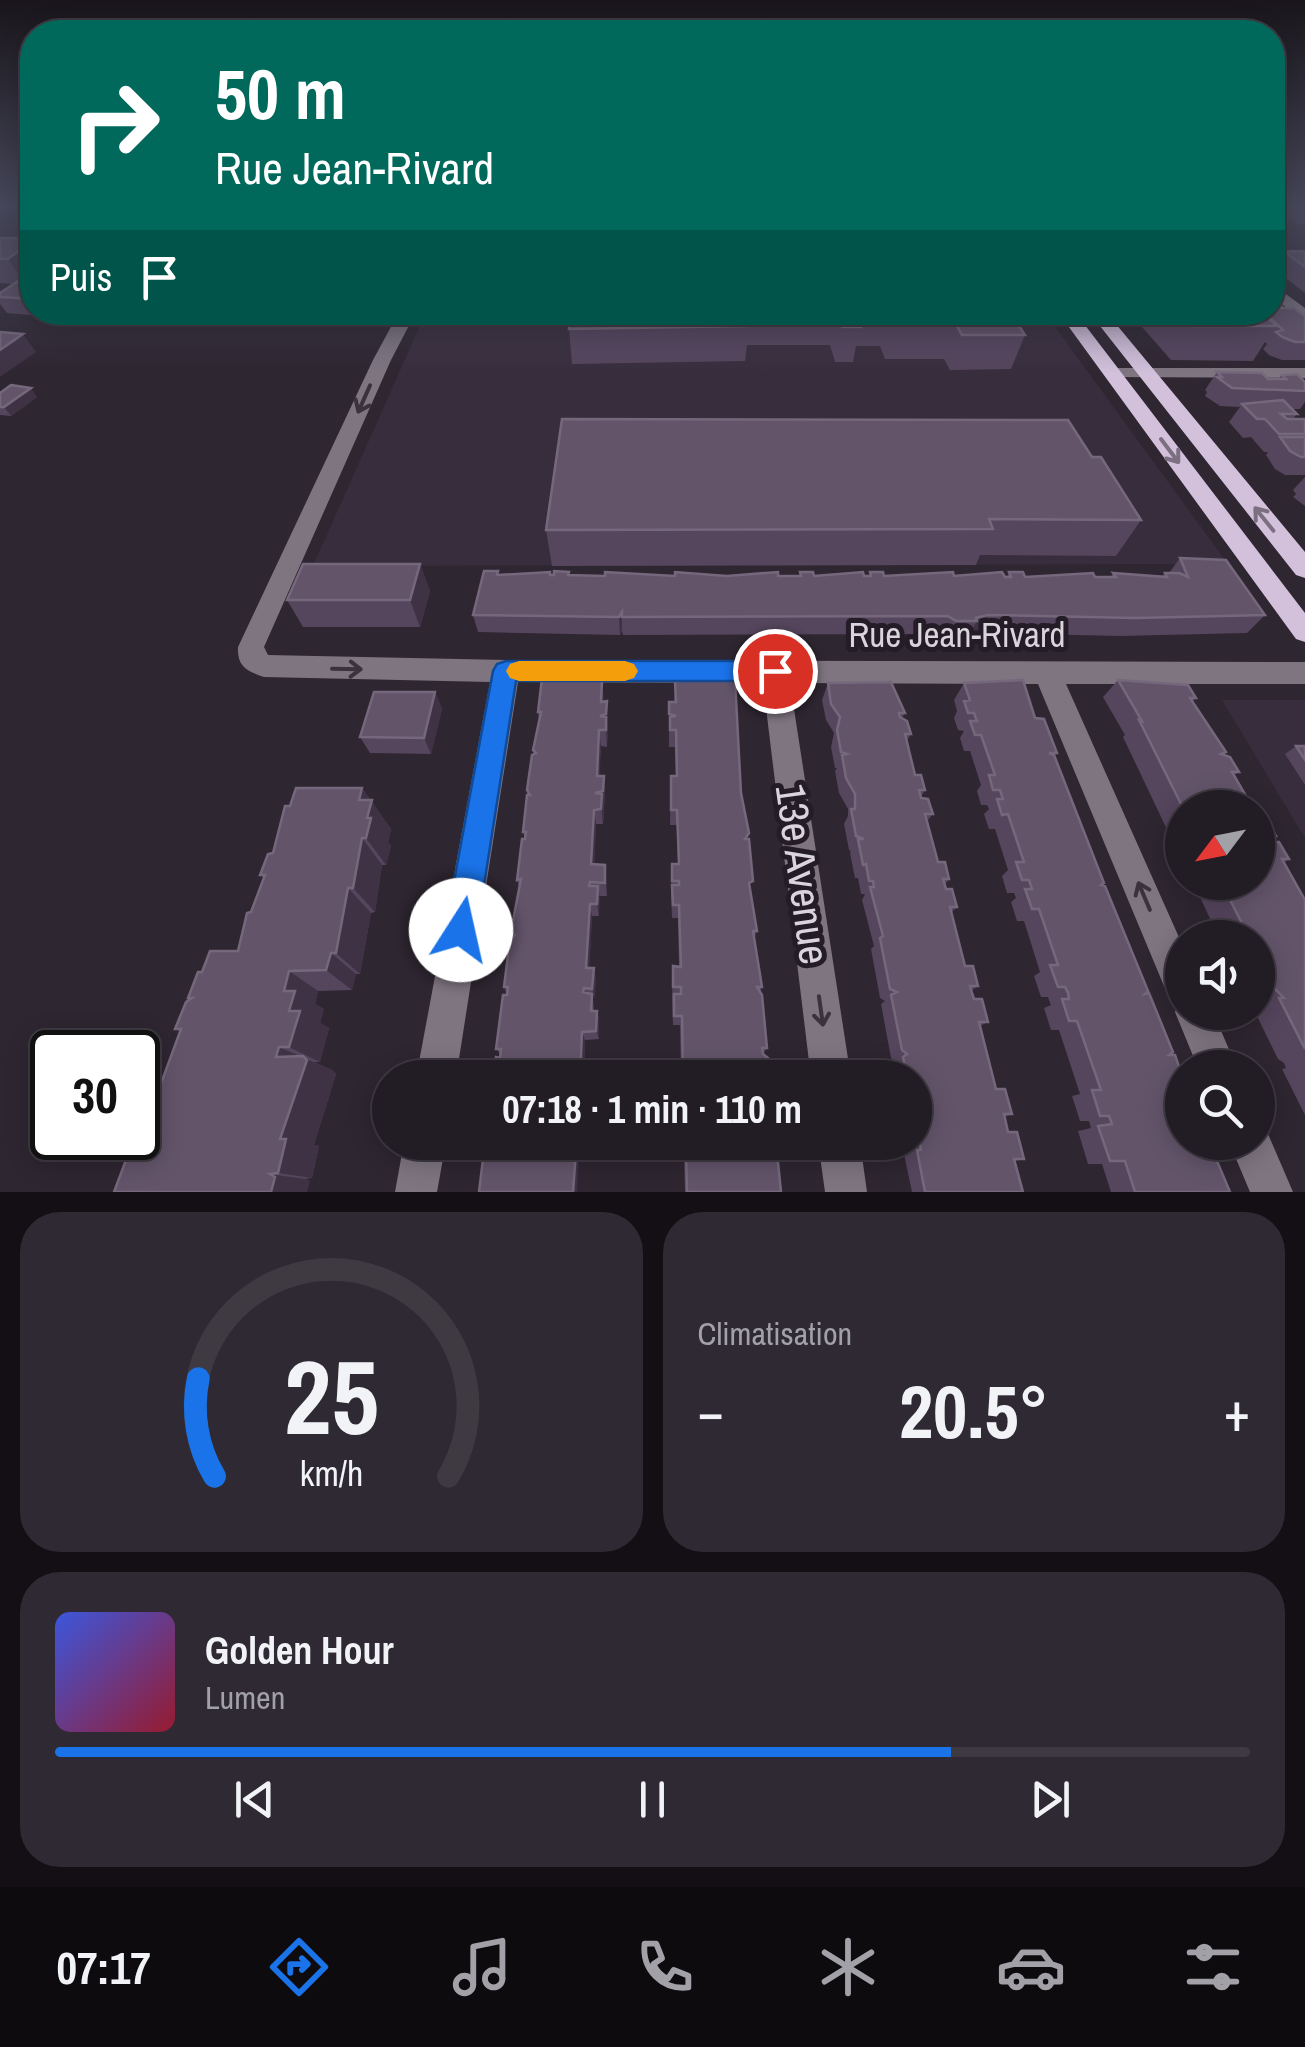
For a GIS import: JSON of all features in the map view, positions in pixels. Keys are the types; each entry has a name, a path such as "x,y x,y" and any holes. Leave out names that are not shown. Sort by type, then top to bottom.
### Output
{"main road":[{"path":"1076,325 1305,632"},
{"path":"1107,325 1305,569"}],"street":[{"path":"1285,300 1305,316"},
{"name":"Rue Jean-Rivard","path":"401,325 274,596 251,648 251,659 279,668 1305,673"},
{"path":"1112,373 1305,373"},
{"path":"439,1060 506,671"},
{"name":"13e Avenue","path":"775,671 828,1060"},
{"path":"1047,672 1165,946"},
{"path":"416,1192 422,1160"},
{"path":"842,1160 846,1192"},
{"path":"1258,1160 1272,1192"}],"shaded area":[{"path":"420,325 1054,325 1228,564 313,566"},
{"path":"1222,700 1305,700 1305,838"}],"building":[{"path":"20,280 20,298 0,297 0,293"},
{"path":"1285,308 1294,308 1305,316 1305,342 1295,342 1276,332 1283,330 1278,325 1285,325"},
{"path":"570,325 749,326 569,329"},
{"path":"957,325 1018,325 1025,335 962,335"},
{"path":"1191,325 1277,326 1192,326"},
{"path":"0,332 23,334 0,350"},
{"path":"1217,372 1262,373 1268,379 1286,379 1282,375 1297,374 1305,382 1305,391 1232,388 1217,377 1222,377"},
{"path":"11,385 31,388 0,407 0,393"},
{"path":"1283,400 1297,414 1281,414 1287,419 1305,419 1305,434 1279,434 1242,404"},
{"path":"562,419 1068,420 1092,457 1101,457 1141,520 989,519 993,529 546,530"},
{"path":"1280,437 1305,437 1305,457 1290,451"},
{"path":"1180,558 1226,560 1265,615 988,615 976,618 977,621 956,621 948,616 622,617 622,612 619,617 473,615 484,571 498,571 497,575 554,575 554,571 605,576 605,572 727,576 778,572 778,576 801,576 800,572 813,572 814,576 863,572 864,576 871,576 870,572 883,572 884,576 953,572 954,576 1002,572 1011,577 1009,572 1023,572 1025,577 1093,573 1095,577 1116,577 1113,573 1167,577 1165,573 1179,573 1188,577"},
{"path":"303,564 420,564 410,600 287,600"},
{"path":"542,678 602,681 601,702 607,701 606,714 600,716 606,717 606,730 599,730 597,776 604,776 603,791 595,793 602,794 601,809 594,810 591,864 605,865 605,883 590,882 589,886 598,886 597,904 590,904 586,968 594,968 592,989 584,988 583,992 592,994 591,1011 597,1011 596,1031 582,1032 581,1060 496,1060 500,1058 501,1049 496,1049 503,995 507,995 508,987 504,987 510,938 515,935 511,931 521,879 517,880 526,832 532,755 536,753 533,750"},
{"path":"735,679 741,793 749,833 745,839 749,839 753,881 749,883 757,931 753,931 762,987 757,987 762,995 767,1048 762,1048 769,1060 683,1060 682,1016 674,1016 674,994 681,994 681,987 673,987 673,966 681,967 679,905 673,905 672,885 679,885 679,881 672,881 672,864 679,864 677,810 671,810 671,776 677,776 676,730 670,730 670,717 676,716 669,714 669,702 676,702 675,681"},
{"path":"1023,680 1035,718 1044,719 1057,753 1049,753 1054,755 1104,883 1101,885 1105,886 1148,991 1145,994 1149,993 1172,1050 1165,1050 1165,1160 1217,1160 1230,1192 1135,1192 1125,1161 1110,1161 1098,1126 1112,1124 1109,1116 1100,1116 1092,1090 1101,1090 1077,1021 1069,1021 1062,999 1069,999 1068,993 1065,987 1058,987 1050,965 1058,965 1039,909 1032,909 1025,889 1032,889 1029,880 1022,880 1016,862 1024,862 1008,814 1002,815 997,799 1003,799 1000,790 993,790 989,775 995,775 981,735 975,735 970,721 977,721 974,713 968,713 964,701 970,700 964,683"},
{"path":"1118,680 1188,685 1196,698 1190,698 1226,752 1221,754 1230,757 1239,772 1232,772 1242,790 1174,790 1139,720 1142,721"},
{"path":"891,682 905,713 899,713 911,734 905,734 915,775 921,775 925,790 919,790 921,798 928,799 933,814 925,814 938,862 945,862 949,879 943,879 946,889 952,889 957,907 950,907 965,966 973,966 978,986 970,986 974,999 982,999 988,1022 979,1022 996,1089 1005,1089 1012,1114 1004,1114 1008,1132 1017,1132 1024,1159 1014,1159 1023,1192 925,1192 919,1160 932,1160 932,1060 904,1060 907,1054 902,1050 891,995 897,992 890,989 880,938 883,936 870,887 874,887 873,881 869,881 866,864 863,865 858,839 864,839 856,836 851,809 855,809 855,794 846,778 842,755 847,754 841,752 837,730 840,717 831,704 828,683"},
{"path":"374,692 435,692 424,738 360,737"},
{"path":"1296,746 1305,746 1305,760"},
{"path":"296,788 362,788 359,800 372,800 353,888 348,888 336,953 331,953 326,970 289,971 284,991 295,991 289,1011 300,1011 289,1047 279,1047 276,1057 303,1056 307,1060 280,1139 286,1139 278,1173 270,1174 275,1177 271,1192 114,1192 126,1160 160,1160 160,1086 181,1029 175,1029 210,951 238,951 247,913 251,912 265,875 260,875 268,854 273,853 285,806 290,806"},
{"path":"1275,842 1279,842 1289,859 1282,859 1305,900 1305,1049 1279,998 1284,998 1275,989 1275,920 1240,920 1230,900 1275,900"},
{"path":"483,1160 575,1160 573,1192 479,1192"},
{"path":"686,1160 778,1160 781,1192 687,1192"}],"slow traffic":[{"path":"519,671 625,671"}],"route":[{"path":"461,930 506,671 775,671"}]}
